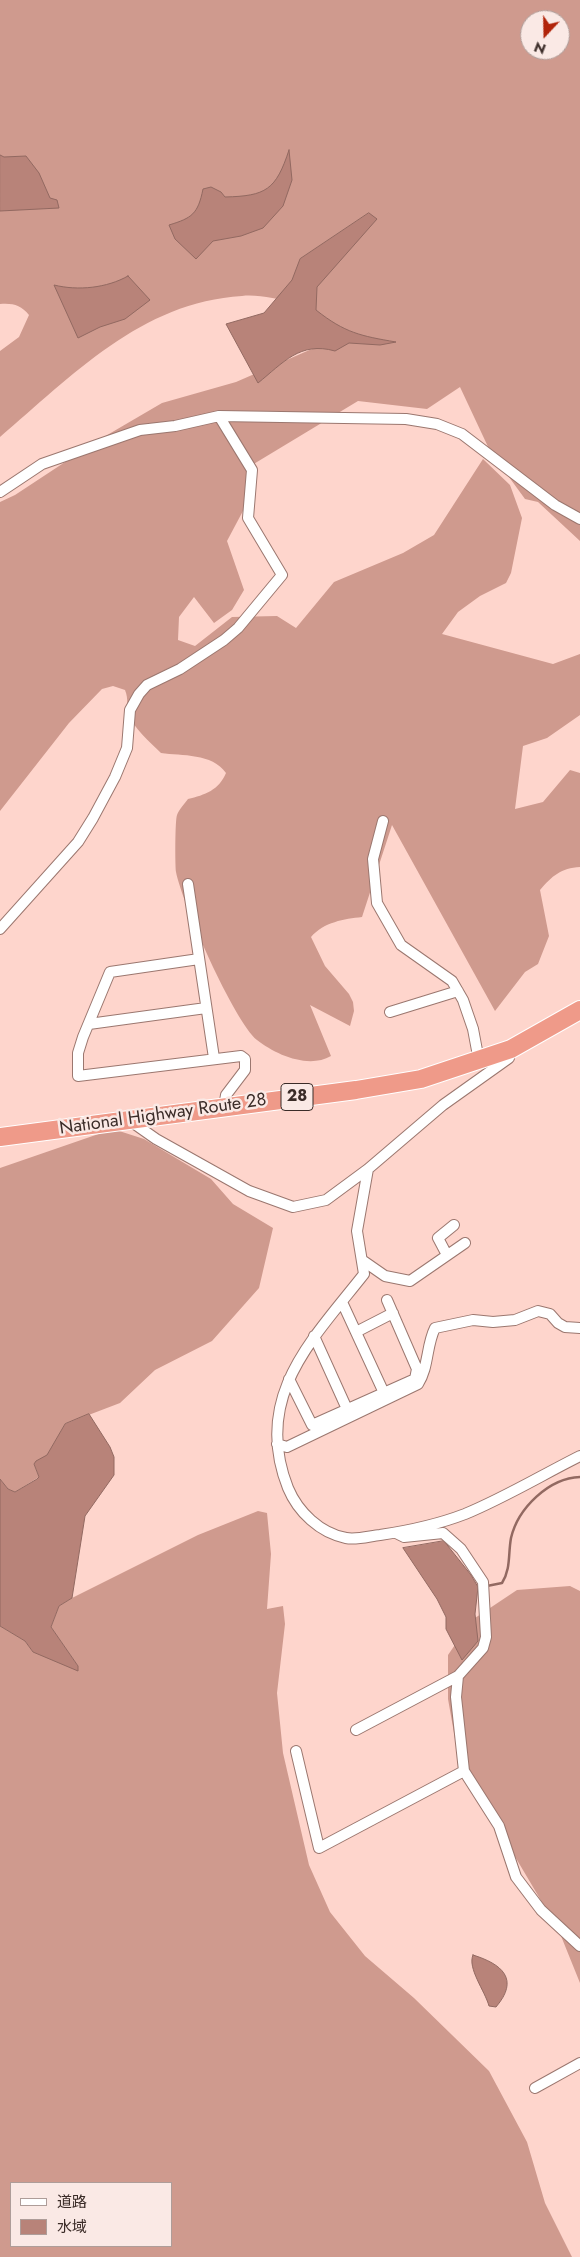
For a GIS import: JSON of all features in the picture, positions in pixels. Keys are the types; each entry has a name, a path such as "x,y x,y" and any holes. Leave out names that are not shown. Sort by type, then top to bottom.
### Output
{"highway":[{"name":"National Highway Route 28","path":"0,1137 389,1085 435,1075 511,1049 580,1010"}],"street":[{"path":"0,492 42,464 140,430 176,426 219,416 406,419 437,424 470,439 501,466 540,494 580,519"},
{"path":"0,929 78,842 93,818 115,777 126,748 130,710 139,694 147,686 180,669 224,640 238,628 282,575 248,518 252,470 219,416"},
{"path":"384,821 373,859 377,903 400,945 452,981 473,1028 479,1061"},
{"path":"188,884 214,1058"},
{"path":"199,959 110,972 78,1053 78,1076 241,1056 245,1059 245,1070 226,1095 224,1107"},
{"path":"390,1012 458,991"},
{"path":"89,1024 206,1008"},
{"path":"129,1120 156,1139 249,1191 293,1207 326,1200 368,1169 443,1105 510,1058 511,1049"},
{"path":"368,1169 357,1231 364,1274 301,1354 289,1379 280,1410 276,1444 282,1473 292,1497 310,1520 346,1538 396,1532 464,1514 580,1456"},
{"path":"447,1255 438,1238 454,1225"},
{"path":"362,1260 385,1276 410,1281 465,1243"},
{"path":"289,1379 312,1425 415,1379 417,1369 387,1300"},
{"path":"342,1302 384,1393"},
{"path":"276,1444 287,1447 418,1384 424,1376 432,1335 436,1328 473,1320 494,1322 515,1320 538,1310 550,1314 558,1323 566,1327 580,1328"},
{"path":"356,1332 393,1313"},
{"path":"314,1336 347,1409"},
{"path":"356,1730 458,1676 475,1660 485,1643 484,1586 461,1549 443,1532 404,1538 396,1532"},
{"path":"458,1676 456,1697 464,1772 473,1782 499,1826 516,1877 541,1910 580,1946"},
{"path":"296,1751 319,1848 464,1772"},
{"path":"535,2088 580,2064"}],"shaded area":[{"path":"0,0 580,0 580,541 538,502 525,499 490,451 460,387 427,409 358,401 252,465 244,509 227,541 244,590 232,610 214,623 194,597 179,617 178,640 195,646 232,617 277,616 296,628 334,582 403,553 434,535 483,459 510,485 522,518 511,573 506,583 480,596 458,612 442,634 553,664 580,654 580,715 547,738 523,746 515,809 543,802 570,770 580,773 580,867 562,871 540,890 549,936 538,964 525,972 495,1011 392,825 362,917 341,920 328,925 311,937 325,966 349,994 353,1002 354,1011 350,1026 310,1005 331,1056 322,1060 303,1061 283,1055 273,1051 257,1040 247,1029 223,987 198,934 176,872 176,819 178,813 188,799 211,791 220,784 226,773 213,762 205,759 187,755 161,753 130,719 125,690 113,686 102,689 69,723 0,811 0,502 15,495 97,441 162,403 236,382 321,345 295,302 262,296 242,296 206,301 172,312 140,327 110,346 54,390 0,437 0,351 19,337 29,315 16,305 0,304"},
{"path":"113,1129 144,1139 211,1179 233,1204 273,1228 259,1288 212,1341 155,1370 120,1403 65,1424 48,1455 34,1464 39,1477 15,1492 8,1489 0,1479 0,1168"},
{"path":"258,1511 267,1513 271,1554 267,1609 283,1606 285,1624 277,1693 283,1753 309,1865 330,1912 365,1956 414,1998 489,2071 527,2142 545,2203 572,2257 0,2257 0,1626 25,1641 33,1652 78,1666 51,1627 59,1606 198,1535"},
{"path":"570,1586 580,1591 580,1983 559,1931 507,1843 457,1750 448,1699 448,1655 472,1620 517,1590"}],"water":[{"path":"289,150 292,180 283,206 263,228 241,236 213,241 196,259 175,239 169,225 193,214 199,204 203,189 211,187 221,192 225,197 250,195 260,192 274,182"},
{"path":"0,155 4,157 26,156 39,173 50,198 57,200 59,208 0,211"},
{"path":"369,213 377,219 317,287 316,310 345,329 373,338 396,342 380,345 349,343 335,351 312,349 302,351 284,361 258,383 226,324 264,313 292,280 300,259"},
{"path":"128,276 150,300 125,319 100,327 78,338 54,285 73,288 102,286"},
{"path":"89,1414 110,1447 114,1457 114,1475 85,1516 72,1598 59,1606 51,1627 78,1666 78,1671 33,1652 25,1641 0,1626 0,1479 8,1489 15,1492 37,1479 39,1477 34,1464 47,1455 65,1424"},
{"path":"444,1541 471,1575 478,1587 475,1614 478,1641 462,1660 446,1629 446,1617 437,1599 403,1548"},
{"path":"473,1955 492,1963 504,1974 507,1988 496,2007 489,2006 477,1980 472,1966"}],"waterway":[{"path":"487,1586 502,1583 505,1578 511,1538 520,1516 528,1506 546,1489 568,1479 580,1477"}]}
